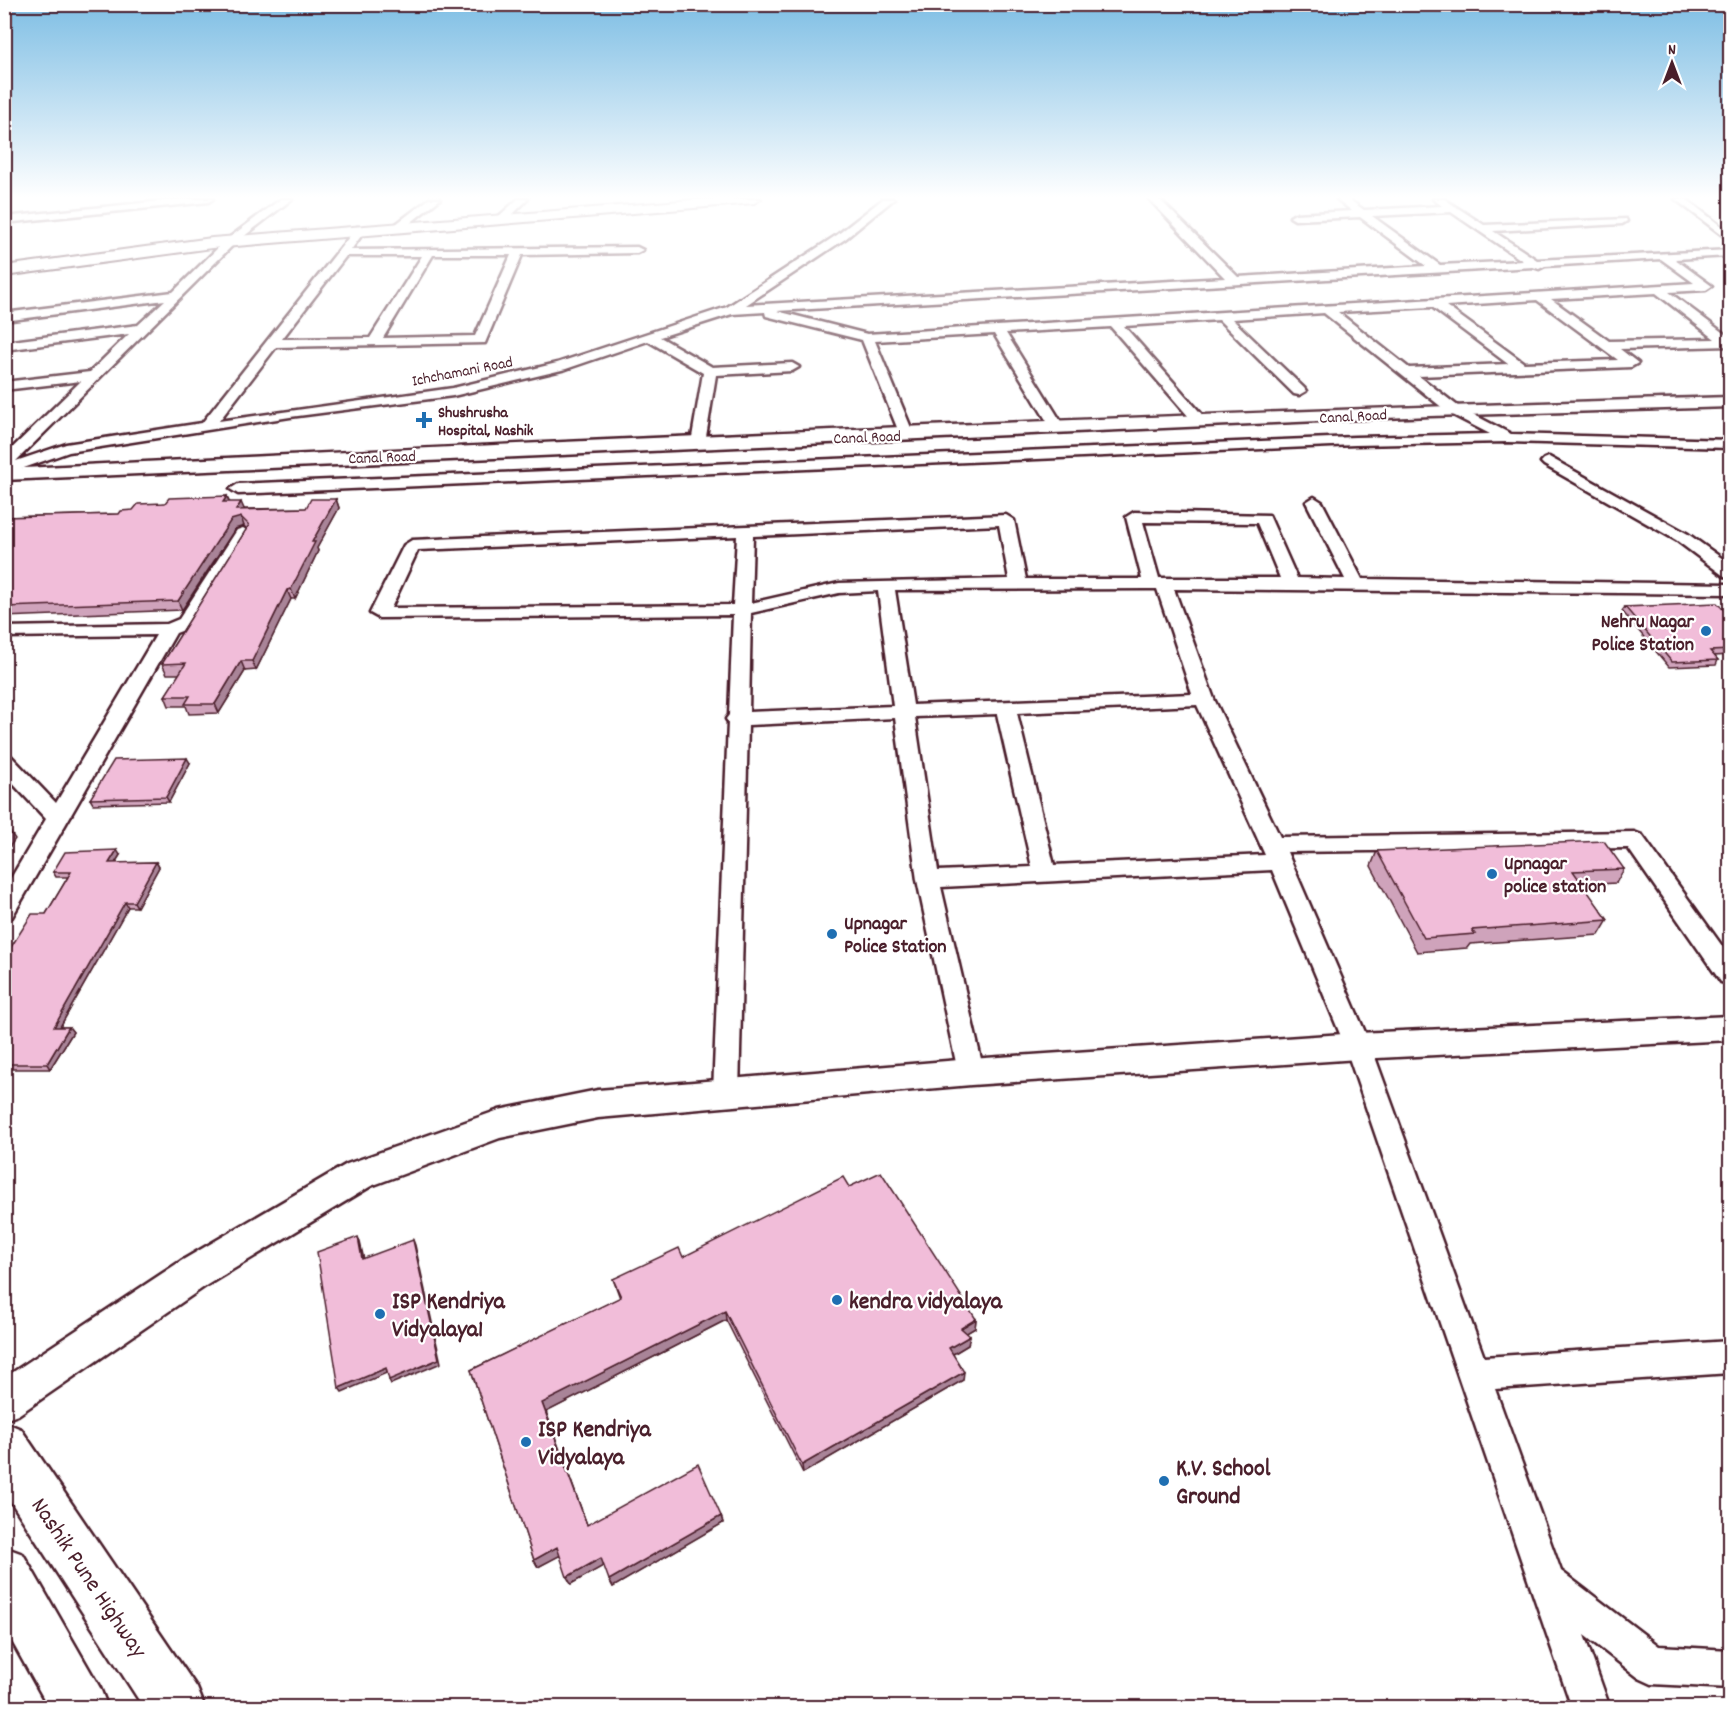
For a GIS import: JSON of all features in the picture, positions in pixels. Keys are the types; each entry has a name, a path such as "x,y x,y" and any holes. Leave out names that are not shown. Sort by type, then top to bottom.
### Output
{"highway":[{"name":"Nashik Pune Highway","path":"4,1446 177,1707"},
{"path":"4,1573 80,1707"}],"street":[{"path":"4,465 191,279"},
{"path":"207,428 323,279"},
{"path":"374,342 413,279"},
{"path":"272,344 480,340 506,279"},
{"name":"Ichchamani Road","path":"4,473 66,448 207,428 290,413 453,392 561,366 731,310 778,279"},
{"path":"731,310 1233,279"},
{"path":"1358,279 1392,304"},
{"path":"1559,279 1580,292"},
{"path":"753,308 867,338 1580,292 1706,286 1696,279"},
{"path":"1154,284 1190,317"},
{"path":"1657,288 1729,342"},
{"path":"4,316 174,295"},
{"path":"1406,372 1631,363 1538,295"},
{"path":"1433,302 1521,367"},
{"path":"1326,309 1454,410 1532,452"},
{"path":"1221,315 1299,391"},
{"path":"1114,322 1201,422"},
{"path":"4,346 140,329"},
{"path":"998,330 1058,428"},
{"path":"650,337 710,371 792,367"},
{"path":"867,338 907,435"},
{"path":"1607,345 1729,342"},
{"path":"698,443 710,371"},
{"path":"4,386 93,376"},
{"name":"Canal Road","path":"4,473 1454,410 1731,402"},
{"path":"238,489 1355,441 1508,438 1731,444"},
{"path":"1549,462 1682,537 1731,572"},
{"path":"1314,502 1357,585"},
{"path":"1291,583 1263,518 1134,517 1158,585 1204,699 1275,854 1358,1046 1591,1707"},
{"path":"1019,585 1006,520 412,545 379,613 742,610 839,588 886,585 1019,585 1158,585 1291,583 1731,589"},
{"path":"726,1093 736,719 745,532"},
{"path":"4,632 169,629 186,623 243,533"},
{"path":"886,585 906,711 928,880 971,1072"},
{"path":"4,911 169,629"},
{"path":"736,719 1204,699"},
{"path":"1006,709 1046,874"},
{"path":"4,761 58,818"},
{"path":"928,880 1046,874 1275,854 1634,840 1731,975"},
{"path":"4,1401 194,1273 359,1175 499,1124 598,1104 971,1072 1358,1046 1731,1028"},
{"path":"1473,1374 1731,1357"},
{"path":"1548,1584 1652,1665 1731,1669"}],"building":[{"path":"227,496 223,502 241,502 236,510 306,508 311,499 336,499 252,661 241,661 215,704 185,704 190,696 165,696 186,663 162,664 249,525 241,517 231,520 178,601 4,607 4,517 119,514 121,511 133,510 138,504 165,503 169,498"},
{"path":"1717,603 1731,617 1731,650 1710,651 1718,660 1672,662 1625,607"},
{"path":"187,758 166,797 90,799 114,760"},
{"path":"1604,841 1624,869 1573,871 1608,920 1472,930 1475,934 1424,938 1377,851"},
{"path":"117,850 109,863 156,862 134,902 125,902 54,1027 69,1027 47,1064 4,1064 4,958 32,914 46,914 71,872 53,872 65,852"},
{"path":"881,1172 976,1319 961,1328 970,1336 949,1348 964,1372 802,1465 725,1311 542,1403 587,1525 698,1464 721,1516 609,1580 601,1558 567,1577 557,1547 534,1560 471,1370 621,1297 613,1279 679,1248 683,1257 843,1177 849,1187"},
{"name":"ISP Kendriya Vidyalaya1","path":"358,1237 362,1259 413,1240 439,1359 389,1380 386,1368 339,1388 317,1252"}],"place":[{"name":"Shushrusha Hospital, Nashik","path":"424,420"},
{"name":"Nehru Nagar Police Station","path":"1706,631"},
{"name":"Upnagar police station","path":"1492,874"},
{"name":"Upnagar Police Station","path":"832,934"},
{"name":"kendra vidyalaya","path":"837,1300"},
{"name":"ISP Kendriya Vidyalaya1","path":"380,1314"},
{"name":"ISP Kendriya Vidyalaya","path":"526,1442"},
{"name":"K.V. School Ground","path":"1164,1481"}]}
